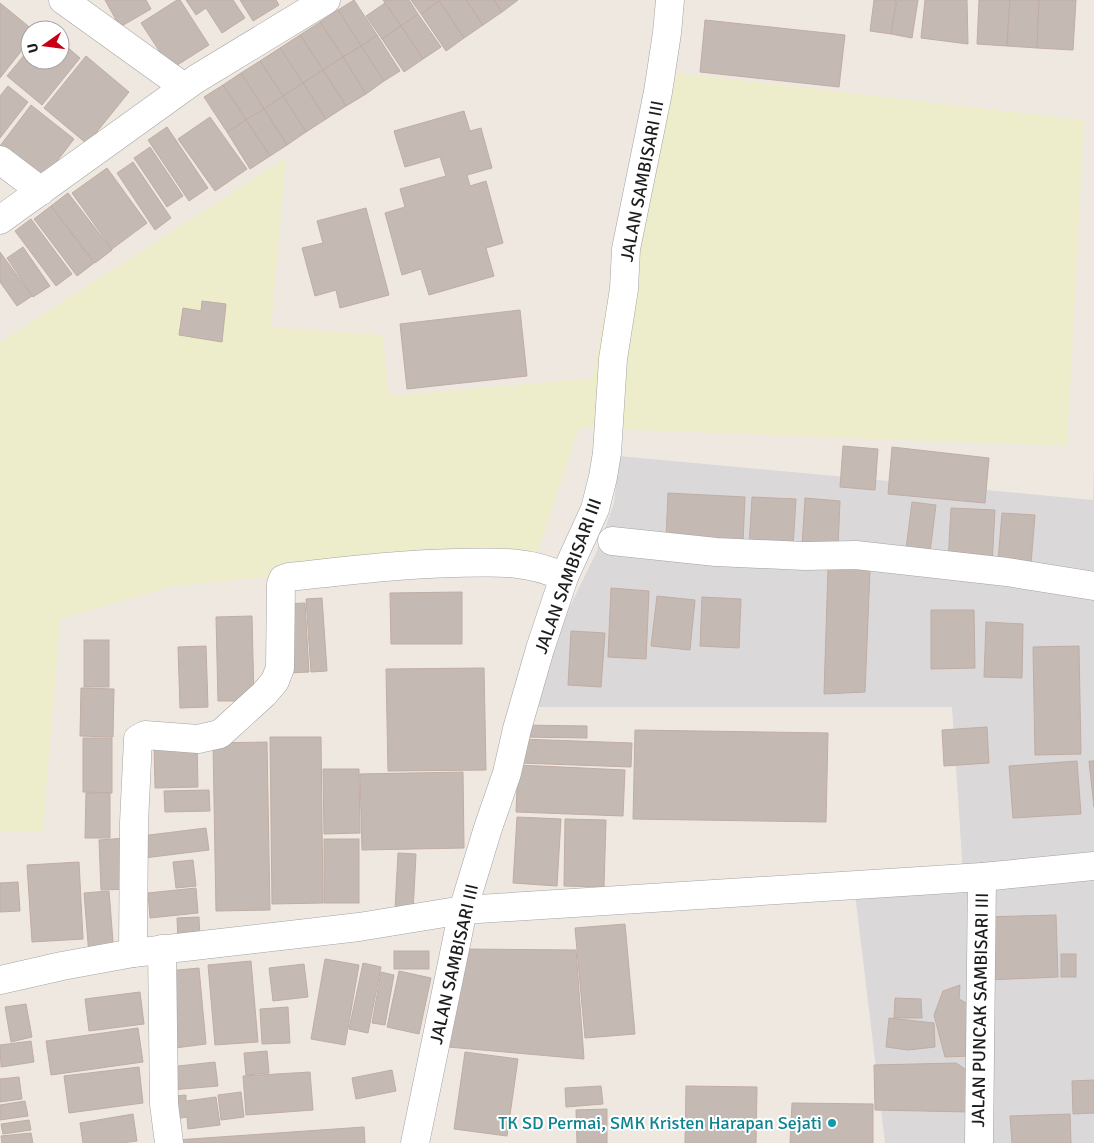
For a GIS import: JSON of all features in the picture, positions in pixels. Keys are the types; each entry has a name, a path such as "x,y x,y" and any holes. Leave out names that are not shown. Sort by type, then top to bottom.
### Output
{"street":[{"path":"63,0 184,88"},
{"path":"0,220 184,88 326,0"},
{"name":"JALAN SAMBISARI III","path":"415,1143 463,910 507,773 537,657 564,577 595,509 603,477 607,454 614,359 624,289 626,249 658,92 670,0"},
{"path":"0,160 41,190"},
{"path":"612,541 716,552 805,556 856,555 1007,572 1094,586"},
{"path":"133,953 134,823 138,739 146,735 198,739 220,734 264,694 275,680 280,668 281,584 283,579 384,566 492,562 535,566 564,577"},
{"path":"0,980 133,953 359,927 463,910 982,877 1094,866"},
{"name":"JALAN PUNCAK SAMBISARI III","path":"979,1143 982,877"},
{"path":"162,949 164,1104 169,1143"}],"shaded area":[{"path":"619,456 1093,500 1094,470 1094,1143 885,1143 853,877 963,873 952,707 538,707 558,631 597,551 614,503"}],"green space":[{"path":"651,70 1084,120 1067,446 579,428 535,561 457,557 169,587 60,619 43,831 0,831 0,342 286,158 271,327 383,335 389,396 592,378"}],"building":[{"path":"105,0 146,0 151,9 120,27"},
{"path":"177,0 180,0 209,45 171,69 141,23"},
{"path":"186,0 233,0 245,18 222,33 206,8 196,15"},
{"path":"240,0 276,0 279,5 253,21"},
{"path":"354,0 377,35 361,46 338,10"},
{"path":"383,0 409,0 418,14 401,26"},
{"path":"411,0 438,0 439,1 421,14"},
{"path":"466,0 483,25 464,38 439,1"},
{"path":"466,0 494,0 502,12 483,25"},
{"path":"494,0 518,0 502,12"},
{"path":"874,0 896,0 891,34 870,31"},
{"path":"897,0 918,0 912,38 891,34"},
{"path":"925,0 967,0 968,44 921,38"},
{"path":"979,0 1010,0 1007,46 977,44"},
{"path":"1010,0 1039,0 1037,48 1007,46"},
{"path":"1039,0 1076,0 1073,50 1037,48"},
{"path":"439,1 464,38 446,51 421,14"},
{"path":"0,3 21,20 20,53 0,78"},
{"path":"385,3 401,26 382,39 366,16"},
{"path":"338,10 361,46 343,57 320,22"},
{"path":"418,14 441,47 423,59 401,26"},
{"path":"705,20 845,35 839,87 700,72"},
{"path":"320,22 343,57 323,70 300,35"},
{"path":"401,26 423,59 404,72 382,39"},
{"path":"300,35 323,70 303,83 280,48"},
{"path":"377,35 400,71 384,81 361,46"},
{"path":"361,46 384,81 366,94 343,57"},
{"path":"280,48 303,83 283,96 260,61"},
{"path":"70,50 80,58 42,105 7,76 20,60 20,70 70,70"},
{"path":"86,56 129,92 87,144 44,108"},
{"path":"343,57 366,94 346,106 323,70"},
{"path":"260,61 283,96 264,109 241,73"},
{"path":"323,70 346,106 326,119 303,83"},
{"path":"241,73 264,109 246,120 223,85"},
{"path":"303,83 326,119 306,132 283,96"},
{"path":"223,85 246,120 227,132 204,97"},
{"path":"8,86 28,102 0,138 0,96"},
{"path":"283,96 306,132 287,145 264,109"},
{"path":"31,105 74,139 41,182 0,150 0,146"},
{"path":"264,109 287,145 270,156 246,120"},
{"path":"464,111 470,131 481,128 492,168 467,175 470,186 486,181 503,243 486,248 494,276 429,295 421,269 402,275 385,213 405,207 400,189 446,176 440,157 405,167 394,131"},
{"path":"210,117 247,169 215,191 178,139"},
{"path":"246,120 270,156 250,169 227,132"},
{"path":"167,127 208,188 189,201 148,140"},
{"path":"150,147 183,196 167,207 134,158"},
{"path":"133,162 171,218 155,230 117,173"},
{"path":"107,168 147,223 112,249 72,193"},
{"path":"68,193 112,250 95,263 51,206"},
{"path":"51,206 94,263 77,276 34,219"},
{"path":"366,208 389,295 340,308 336,290 315,296 302,248 323,243 317,221"},
{"path":"31,219 72,274 56,286 15,231"},
{"path":"23,247 50,286 33,297 7,258"},
{"path":"0,252 32,296 17,306 0,282"},
{"path":"202,301 226,304 222,342 179,335 183,308 201,311"},
{"path":"520,310 527,376 407,389 400,324"},
{"path":"843,446 878,449 875,490 840,487"},
{"path":"892,447 989,458 985,503 888,494"},
{"path":"668,493 745,497 743,543 666,538"},
{"path":"752,497 796,499 793,547 749,545"},
{"path":"805,498 840,501 838,548 802,546"},
{"path":"912,502 936,505 930,552 906,549"},
{"path":"951,508 995,510 992,565 948,563"},
{"path":"1002,513 1035,515 1031,564 998,561"},
{"path":"828,568 870,570 865,692 824,694"},
{"path":"611,588 649,591 646,659 608,657"},
{"path":"462,592 462,644 391,644 390,593"},
{"path":"657,596 695,600 690,650 651,646"},
{"path":"702,597 741,599 739,648 700,646"},
{"path":"322,598 327,671 311,672 306,599"},
{"path":"305,603 309,672 287,673 283,604"},
{"path":"931,610 974,610 975,668 931,669"},
{"path":"252,616 254,701 218,701 216,617"},
{"path":"986,622 1023,624 1022,678 984,677"},
{"path":"571,631 605,633 601,687 568,685"},
{"path":"84,640 109,640 109,687 84,687"},
{"path":"206,646 208,707 180,708 178,647"},
{"path":"1079,646 1081,754 1035,755 1033,647"},
{"path":"484,668 486,770 388,771 386,669"},
{"path":"81,688 114,689 113,737 80,736"},
{"path":"520,725 587,726 587,738 520,737"},
{"path":"987,727 989,763 944,766 942,730"},
{"path":"635,730 828,733 826,822 633,819"},
{"path":"270,737 321,737 323,903 272,904"},
{"path":"83,738 112,738 112,793 83,792"},
{"path":"520,739 632,743 631,767 519,763"},
{"path":"267,742 270,910 216,911 213,743"},
{"path":"197,743 198,787 155,788 154,744"},
{"path":"1077,761 1081,814 1013,818 1009,766"},
{"path":"1089,761 1094,761 1094,807"},
{"path":"518,765 625,770 623,816 516,812"},
{"path":"323,769 359,769 360,833 324,834"},
{"path":"463,772 464,848 362,850 360,774"},
{"path":"209,790 210,811 165,812 164,791"},
{"path":"86,793 110,793 110,838 85,838"},
{"path":"517,817 561,819 557,886 513,883"},
{"path":"565,819 606,820 604,887 564,886"},
{"path":"206,828 209,850 144,858 141,836"},
{"path":"127,838 129,889 101,890 99,840"},
{"path":"324,839 359,839 359,903 324,903"},
{"path":"398,853 416,854 413,912 395,910"},
{"path":"193,860 196,886 176,888 173,862"},
{"path":"79,862 83,939 32,942 27,865"},
{"path":"18,882 20,911 0,912 0,883"},
{"path":"196,888 198,913 150,918 148,893"},
{"path":"109,891 114,954 89,955 84,893"},
{"path":"1056,915 1058,977 986,980 984,917"},
{"path":"199,917 200,939 178,940 177,918"},
{"path":"625,924 635,1034 585,1038 575,928"},
{"path":"462,949 576,950 584,1059 448,1047"},
{"path":"394,951 429,951 429,969 394,969"},
{"path":"1061,954 1076,954 1076,977 1061,977"},
{"path":"325,959 359,965 345,1045 311,1039"},
{"path":"251,961 258,1042 215,1045 208,965"},
{"path":"363,963 381,967 368,1033 349,1029"},
{"path":"304,964 308,997 273,1001 269,968"},
{"path":"199,968 206,1044 175,1048 168,971"},
{"path":"399,971 431,978 419,1034 387,1027"},
{"path":"381,972 394,975 385,1025 372,1023"},
{"path":"960,985 959,999 968,1004 970,1056 945,1057 934,1015 943,991"},
{"path":"140,992 144,1024 89,1031 85,999"},
{"path":"895,998 921,999 922,1018 894,1018"},
{"path":"26,1004 32,1037 11,1042 5,1007"},
{"path":"288,1007 290,1043 262,1044 260,1009"},
{"path":"889,1018 934,1023 935,1047 908,1050 886,1047"},
{"path":"138,1028 143,1062 51,1075 46,1041"},
{"path":"31,1041 34,1062 1,1067 0,1045"},
{"path":"267,1051 269,1073 246,1075 244,1053"},
{"path":"465,1052 518,1059 507,1136 454,1129"},
{"path":"215,1062 218,1086 171,1090 169,1067"},
{"path":"956,1063 970,1072 970,1112 875,1110 874,1065"},
{"path":"139,1067 143,1103 69,1113 64,1076"},
{"path":"392,1070 396,1091 356,1099 352,1078"},
{"path":"310,1072 313,1110 246,1115 243,1076"},
{"path":"19,1077 22,1099 0,1102 0,1079"},
{"path":"1094,1080 1094,1113 1073,1114 1072,1081"},
{"path":"601,1086 603,1104 566,1107 565,1088"},
{"path":"686,1086 757,1087 756,1143 685,1143"},
{"path":"241,1092 244,1117 221,1120 218,1095"},
{"path":"186,1095 186,1101 216,1097 220,1125 188,1129 187,1117 169,1120 166,1097"},
{"path":"25,1101 28,1116 0,1120 0,1105"},
{"name":"TK SD Permai, SMK Kristen Harapan Sejati","path":"792,1103 873,1104 873,1143 790,1143"},
{"path":"607,1109 607,1143 577,1143 576,1110"},
{"path":"133,1114 137,1141 83,1143 80,1123"},
{"path":"1070,1114 1071,1143 1012,1143 1010,1116"},
{"path":"29,1120 31,1130 3,1134 1,1124"},
{"path":"364,1127 365,1143 176,1143 176,1140"},
{"path":"31,1133 33,1143 2,1143 1,1136"}],"place":[{"name":"TK SD Permai, SMK Kristen Harapan Sejati","path":"832,1123"}]}
